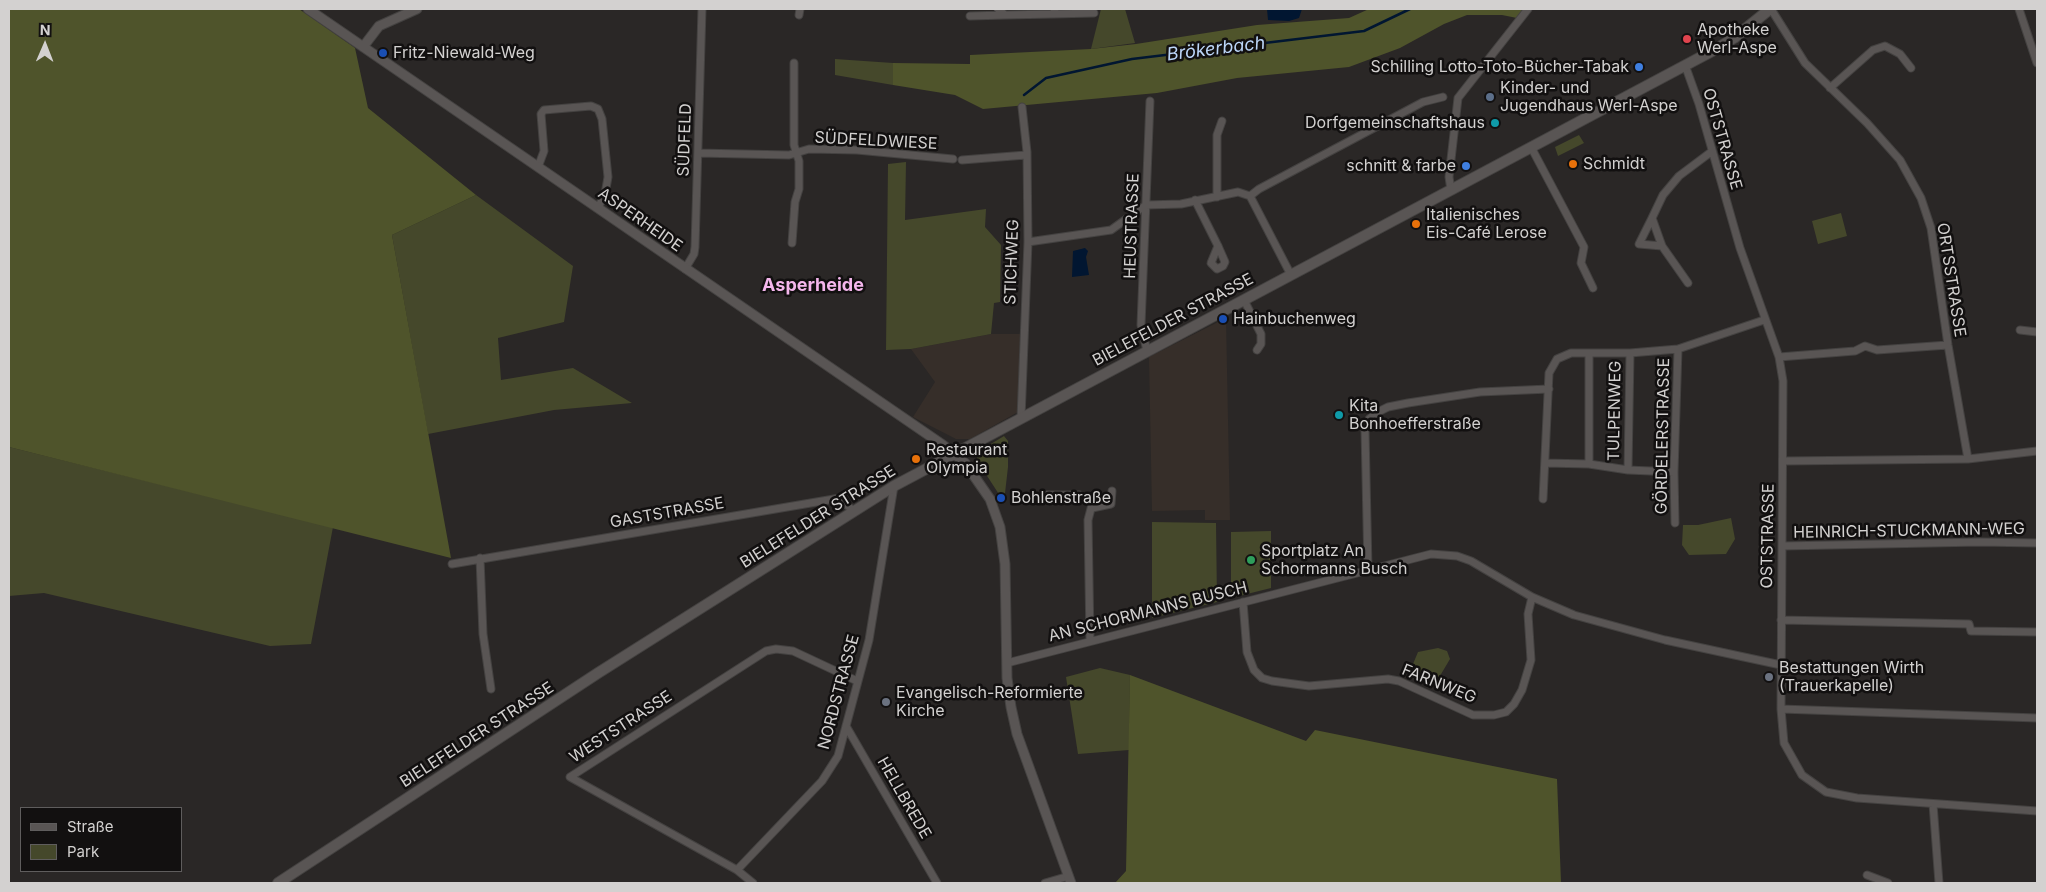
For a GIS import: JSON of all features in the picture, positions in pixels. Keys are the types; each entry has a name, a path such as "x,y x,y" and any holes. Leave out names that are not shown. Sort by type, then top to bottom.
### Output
{"main road":[{"name":"BIELEFELDER STRASSE","path":"278,883 598,673 894,486 1685,65 1734,38 1770,9"}],"street":[{"name":"ASPERHEIDE","path":"308,9 956,454"},
{"path":"363,47 379,26 417,9"},
{"name":"SÜDFELD","path":"686,269 694,254 695,247 702,9"},
{"path":"998,9 1005,15"},
{"name":"ORTSSTRASSE","path":"1770,9 1805,63 1866,123 1900,160 1921,198 1931,228 1948,345 1968,459"},
{"path":"2019,9 2037,63"},
{"path":"1451,190 1449,177 1458,98 1526,10"},
{"path":"970,16 1054,11 1094,13"},
{"path":"1830,88 1873,50 1885,46 1900,54 1911,68"},
{"name":"SÜDFELDWIESE","path":"794,63 794,145 798,153"},
{"name":"OSTSTRASSE","path":"1685,65 1699,104 1711,152 1764,320 1779,357 1783,381 1781,709 1784,743 1802,775 1826,792 1857,798 2037,811"},
{"path":"1250,196 1290,172 1423,102 1443,97"},
{"name":"HEUSTRASSE","path":"1147,351 1141,325 1150,101"},
{"path":"538,167 544,151 541,114 544,110 591,106 598,109 602,119 608,177 605,194 598,208"},
{"name":"STICHWEG","path":"1021,418 1028,242 1026,155 1022,108"},
{"path":"1217,196 1217,135 1222,121"},
{"path":"1531,147 1584,247 1581,263 1593,288"},
{"name":"SÜDFELDWIESE","path":"698,153 789,155 809,149 857,150 953,159"},
{"path":"1662,246 1639,244 1663,195 1679,176 1711,152"},
{"path":"792,243 795,202 799,189 798,153"},
{"path":"962,160 1026,155"},
{"path":"1028,242 1111,230 1146,205 1181,204 1238,192 1250,196 1291,275"},
{"path":"1195,200 1218,246"},
{"path":"1652,218 1662,246 1688,283"},
{"path":"1244,300 1261,334 1261,344 1257,350"},
{"path":"1543,499 1550,373 1557,359 1571,353 1630,353 1678,349 1764,320"},
{"path":"2020,330 2037,332"},
{"path":"1779,357 1855,351 1865,346 1878,350 1948,345"},
{"name":"GÖRDELERSTRASSE","path":"1675,524 1674,472 1678,349"},
{"path":"1589,353 1589,464"},
{"name":"TULPENWEG","path":"1628,470 1630,353"},
{"path":"1368,569 1365,430 1369,419 1388,407 1408,403 1480,392 1549,389"},
{"path":"1783,461 1968,459 2037,451"},
{"path":"956,454 990,499 1000,527 1005,564 1009,694 1015,726 1067,879 1045,883"},
{"path":"1545,464 1589,464 1628,470 1674,472"},
{"name":"NORDSTRASSE","path":"737,870 822,782 838,756 869,640 894,486"},
{"path":"1042,495 1080,494 1093,505 1111,504 1112,491"},
{"name":"GASTSTRASSE","path":"452,564 840,498 853,511"},
{"path":"1090,640 1088,520 1093,505"},
{"name":"HEINRICH-STUCKMANN-WEG","path":"1782,546 1980,542 2037,543"},
{"name":"AN SCHORMANNS BUSCH","path":"1007,662 1431,554 1457,556 1484,567 1532,597 1574,615 1623,629 1781,665"},
{"path":"480,558 483,634 492,689"},
{"name":"FARNWEG","path":"1243,602 1247,652 1254,670 1262,678 1309,686 1388,679 1399,681 1473,715 1494,715 1506,712 1514,704 1522,690 1531,660 1528,614 1532,597"},
{"path":"1781,620 1969,624 1971,632 2037,632"},
{"name":"WESTSTRASSE","path":"737,870 570,777 766,651 776,649 793,651 857,681"},
{"path":"1781,709 2037,718"},
{"name":"HELLBREDE","path":"846,726 938,883"},
{"path":"1932,804 1939,883"},
{"path":"737,870 753,883"},
{"path":"1867,875 1888,883"}],"shaded area":[{"path":"1226,318 1230,520 1205,520 1205,510 1152,511 1149,357"},
{"path":"991,334 1020,334 1018,412 970,439 956,439 913,417 935,382 911,349"}],"green space":[{"path":"9,9 299,9 355,48 368,108 476,195 392,235 451,558 9,447"},
{"path":"1101,9 1125,9 1135,43 1091,49"},
{"path":"1369,9 1524,9 1517,18 1502,15 1467,15 1444,24 1400,48 1349,67 1237,78 1157,93 983,109 955,95 893,85 893,63 970,64 970,55 1091,49 1136,44 1257,25 1349,18"},
{"path":"835,59 893,63 893,85 835,75"},
{"path":"1579,135 1584,143 1558,156 1555,147"},
{"path":"906,162 905,220 986,209 985,227 1001,245 1000,302 994,303 991,334 911,349 886,350 888,164"},
{"path":"476,195 573,266 564,322 498,338 501,380 573,368 632,403 554,410 428,434 392,235"},
{"path":"1841,213 1847,236 1818,244 1812,221"},
{"path":"1004,436 1008,441 1008,467 1004,502 978,462 976,453"},
{"path":"9,447 333,527 311,644 270,646 44,593 9,596"},
{"path":"1731,518 1735,539 1726,554 1689,555 1682,545 1683,525 1698,525"},
{"path":"1152,522 1216,523 1217,602 1152,618"},
{"name":"Sportplatz An Schormanns Busch","path":"1271,531 1271,588 1231,598 1231,532"},
{"path":"1438,648 1447,651 1450,659 1434,686 1408,676 1418,652"},
{"path":"1100,668 1130,675 1129,750 1078,754 1066,677"},
{"path":"1130,675 1306,741 1315,730 1557,779 1561,883 1115,883 1126,871"}],"water":[{"path":"1267,9 1302,9 1299,18 1289,21 1268,20"},
{"path":"1085,248 1088,251 1086,257 1089,275 1072,277 1073,251"}],"waterway":[{"name":"Brökerbach","path":"1024,95 1046,78 1132,59 1364,31 1410,9"}],"place":[{"name":"Apotheke Werl-Aspe","path":"1687,39"},
{"name":"Fritz-Niewald-Weg","path":"383,53"},
{"name":"Schilling Lotto-Toto-Bücher-Tabak","path":"1639,67"},
{"name":"Kinder- und Jugendhaus Werl-Aspe","path":"1490,97"},
{"name":"Dorfgemeinschaftshaus","path":"1495,123"},
{"name":"Schmidt","path":"1573,164"},
{"name":"schnitt & farbe","path":"1466,166"},
{"name":"Italienisches Eis-Café Lerose","path":"1416,224"},
{"name":"Hainbuchenweg","path":"1223,319"},
{"name":"Kita Bonhoefferstraße","path":"1339,415"},
{"name":"Restaurant Olympia","path":"916,459"},
{"name":"Bohlenstraße","path":"1001,498"},
{"name":"Sportplatz An Schormanns Busch","path":"1251,560"},
{"name":"Bestattungen Wirth (Trauerkapelle)","path":"1769,677"},
{"name":"Evangelisch-Reformierte Kirche","path":"886,702"}],"district":[{"name":"Asperheide","path":"813,286"}]}
